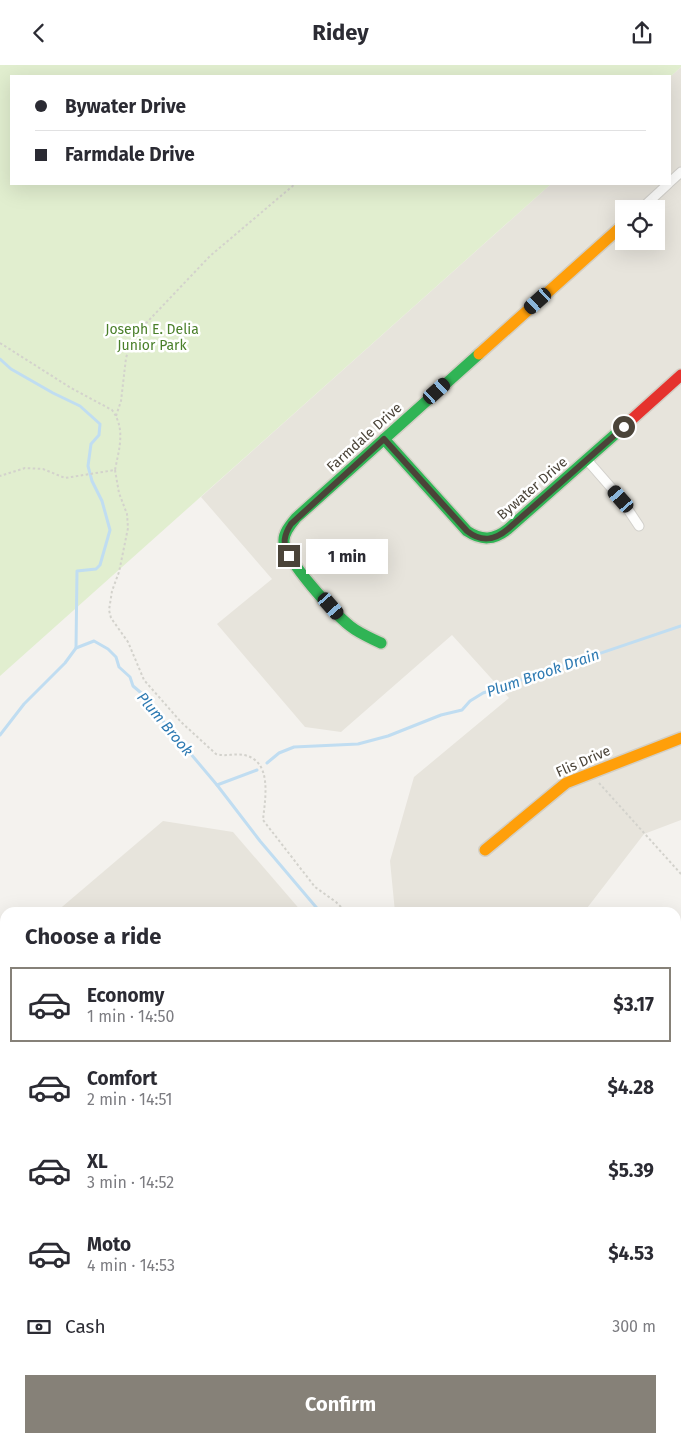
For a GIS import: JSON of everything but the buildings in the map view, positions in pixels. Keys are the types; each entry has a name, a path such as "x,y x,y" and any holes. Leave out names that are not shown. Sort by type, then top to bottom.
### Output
{"street":[{"path":"671,181 681,173"},
{"path":"650,200 667,185"},
{"name":"Farmdale Drive","path":"381,643 360,633 343,620 289,556 284,541 286,533 296,518 615,232"},
{"name":"Bywater Drive","path":"384,439 467,531 473,536 486,540 501,535 681,375"},
{"path":"587,460 621,499 639,526"},
{"name":"Flis Drive","path":"485,850 556,789 594,771 681,738"}],"path":[{"path":"116,416 121,401 126,358 132,337 210,257 294,185"},
{"path":"0,343 71,388 106,406 116,416 121,432 116,470 119,493 127,514 128,528 109,610 114,625 128,642 144,680 193,735 216,754 242,755 258,762 263,770 265,789 263,820 315,887 342,907"},
{"path":"0,476 25,468 43,469 66,478 116,470"},
{"path":"594,771 599,783 681,873"}],"shaded area":[{"path":"681,67 681,820 644,834 588,907 395,907 390,861 414,777 509,698 452,635 341,732 305,727 217,624 272,579 201,497 550,185 671,185 671,76"},
{"path":"163,821 233,832 298,907 62,907"}],"green space":[{"name":"Joseph E. Delia Junior Park","path":"0,65 681,65 671,76 10,75 10,185 550,185 0,676"}],"waterway":[{"path":"0,359 11,369 80,406 100,424 99,435 91,444 88,466 92,481 102,501 110,530 100,565 96,569 77,571 76,648"},
{"name":"Plum Brook Drain","path":"267,763 279,753 294,747 358,744 388,736 441,715 462,710 470,701 483,693 681,626"},
{"name":"Plum Brook","path":"0,735 24,704 65,663 76,648 94,641 108,649 116,657 119,667 130,677 133,686 146,697 152,708 316,907"},
{"name":"Plum Brook Drain","path":"217,785 257,770"}],"traffic: fast":[{"path":"381,643 350,626 323,599 302,574 287,551 284,542 285,535 296,518 479,354"},
{"path":"384,439 467,531 483,538 488,538 508,529 620,430"}],"traffic: slow":[{"path":"479,354 615,232"},
{"path":"485,850 566,783 681,738"}],"traffic: jam":[{"path":"620,430 681,375"}],"route":[{"path":"289,556 285,549 284,541 291,524 384,439 467,531 479,539 486,540 494,539 501,535 624,427"}]}
